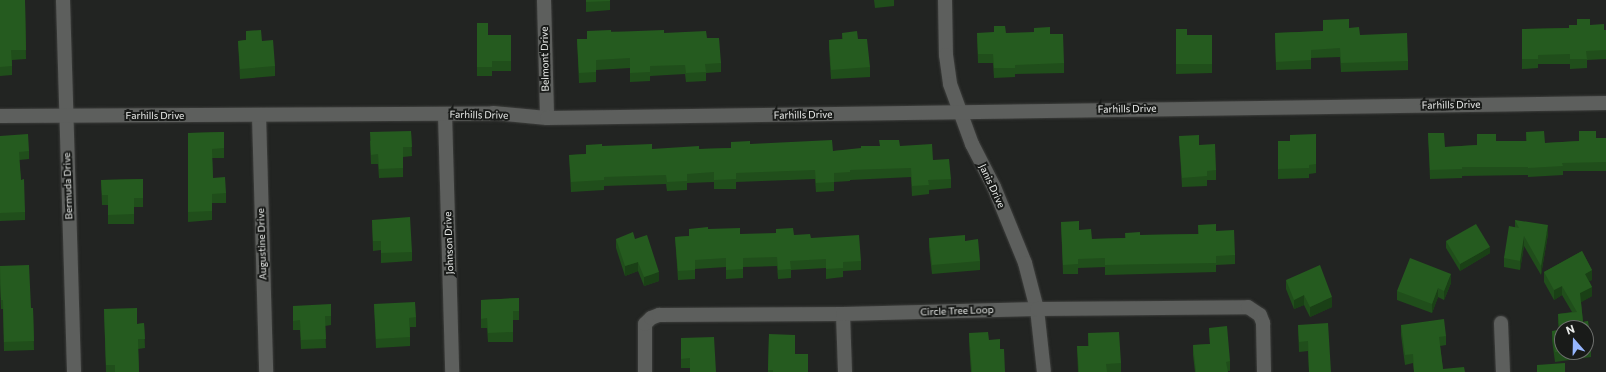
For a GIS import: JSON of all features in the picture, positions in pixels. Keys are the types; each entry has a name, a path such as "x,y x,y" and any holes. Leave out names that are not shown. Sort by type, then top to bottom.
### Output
{"street":[{"name":"Bermuda Drive","path":"63,0 74,372"},
{"name":"Belmont Drive","path":"544,0 547,118"},
{"name":"Janis Drive","path":"945,0 946,54 950,84 972,144 1018,242 1025,262 1037,309 1044,372"},
{"name":"Farhills Drive","path":"0,116 493,113 547,118 780,116 959,111 1606,103"},
{"name":"Johnson Drive","path":"445,114 452,372"},
{"name":"Augustine Drive","path":"259,115 266,372"},
{"name":"Circle Tree Loop","path":"645,372 645,324 651,318 659,315 843,314 1037,309 1248,307 1260,315 1263,323 1264,372"},
{"path":"843,314 845,372"},
{"path":"1501,324 1502,372"}],"building":[{"path":"0,0 25,0 26,50 11,50 12,66 0,67"},
{"path":"586,0 610,0 610,1 586,2"},
{"path":"1349,19 1349,28 1359,27 1360,35 1407,33 1408,61 1341,63 1340,48 1311,50 1311,60 1276,62 1275,33 1323,31 1323,20"},
{"path":"1577,19 1590,19 1590,25 1604,24 1604,30 1606,30 1606,50 1586,51 1587,59 1570,59 1570,54 1538,55 1538,59 1522,59 1522,29 1569,28 1569,25 1577,25"},
{"path":"477,23 488,23 488,35 511,35 511,61 492,61 492,67 477,67"},
{"path":"994,26 1005,26 1006,33 1034,32 1034,28 1050,27 1050,34 1063,34 1064,63 1015,65 1015,68 994,68 993,54 978,54 977,33 994,32"},
{"path":"1176,29 1187,29 1187,35 1212,35 1212,64 1176,64"},
{"path":"261,30 262,41 273,40 275,66 240,69 238,41 246,40 246,31"},
{"path":"611,30 611,32 664,30 664,33 706,31 707,38 719,38 721,63 705,64 706,72 686,73 685,65 650,66 650,72 630,73 630,58 596,60 596,72 579,73 577,39 587,39 587,31"},
{"path":"857,31 858,39 867,39 870,67 831,70 829,40 843,39 842,33"},
{"path":"411,131 412,147 403,147 403,168 379,169 378,154 371,155 370,132"},
{"path":"1544,131 1545,143 1579,141 1579,131 1596,131 1596,138 1606,138 1606,162 1562,163 1563,166 1528,168 1462,167 1462,169 1430,170 1428,133 1444,133 1445,147 1477,145 1477,134 1496,134 1496,141 1527,141 1526,132"},
{"path":"224,132 224,148 212,149 213,178 225,177 226,193 212,194 212,211 188,212 188,133"},
{"path":"28,134 29,151 19,152 21,180 24,179 25,212 0,213 0,136"},
{"path":"1316,134 1316,164 1309,165 1309,168 1278,169 1278,141 1290,141 1290,135"},
{"path":"1199,135 1199,145 1215,144 1216,170 1207,171 1207,176 1182,178 1179,136"},
{"path":"832,140 833,151 861,148 861,146 880,146 879,140 899,140 900,146 932,144 933,160 949,159 951,179 928,180 929,185 912,186 911,168 850,170 850,172 834,173 834,182 816,183 815,170 736,173 736,179 714,180 714,172 687,174 687,181 667,182 666,175 604,177 604,180 571,182 569,155 586,154 586,145 602,144 602,146 652,144 652,149 699,146 699,149 731,148 731,142 750,141 750,144"},
{"path":"143,179 143,198 134,198 134,214 108,215 108,195 102,195 101,180"},
{"path":"410,217 412,252 381,253 381,241 373,241 372,220"},
{"path":"1515,220 1548,225 1541,266 1524,236 1520,261 1504,258 1509,226 1519,228"},
{"path":"1079,221 1079,230 1091,229 1092,239 1126,238 1125,233 1140,232 1140,235 1199,234 1198,225 1216,224 1216,231 1234,230 1235,255 1216,256 1216,263 1105,265 1105,258 1078,259 1078,264 1063,265 1061,222"},
{"path":"1476,224 1490,247 1460,264 1446,241"},
{"path":"708,227 708,229 740,228 740,234 776,233 776,229 793,228 794,235 810,234 811,238 859,235 861,261 843,262 843,268 826,269 826,259 790,261 791,269 778,270 777,257 743,258 743,269 726,270 726,258 695,260 695,270 678,271 675,237 689,236 689,229"},
{"path":"633,232 635,239 647,235 659,272 644,277 638,262 625,266 616,239"},
{"path":"965,235 965,241 978,239 980,261 932,265 929,238"},
{"path":"1582,251 1592,270 1585,274 1592,287 1580,293 1583,320 1559,320 1558,314 1577,312 1562,286 1554,290 1544,272"},
{"path":"1410,258 1451,274 1444,291 1438,288 1432,304 1397,291"},
{"path":"29,265 34,341 4,342 3,300 1,300 0,266"},
{"path":"1320,265 1332,297 1310,307 1304,295 1294,300 1286,280"},
{"path":"519,298 519,311 513,311 513,332 488,333 487,318 481,319 481,300"},
{"path":"415,302 416,317 409,318 410,337 376,339 374,304"},
{"path":"331,304 331,316 325,316 326,339 301,340 300,320 293,321 293,306"},
{"path":"137,308 137,324 144,323 145,339 138,339 139,372 115,372 115,365 106,365 104,309"},
{"path":"1444,319 1446,336 1439,337 1443,369 1464,367 1465,372 1414,372 1413,354 1405,355 1401,325"},
{"path":"1328,323 1331,372 1309,372 1308,341 1299,342 1298,325"},
{"path":"1227,326 1230,361 1226,362 1228,372 1196,372 1193,345 1210,344 1209,328"},
{"path":"1552,331 1554,331 1554,345"},
{"path":"988,332 989,340 1000,339 1000,349 1004,349 1005,372 972,372 969,333"},
{"path":"1119,332 1121,363 1106,364 1107,372 1079,372 1077,346 1089,346 1088,333"},
{"path":"769,334 795,335 795,354 808,354 808,372 773,372 773,370 768,370"},
{"path":"714,337 716,372 690,372 690,358 681,359 681,338"},
{"path":"1565,363 1565,372 1537,372 1537,365"}]}
